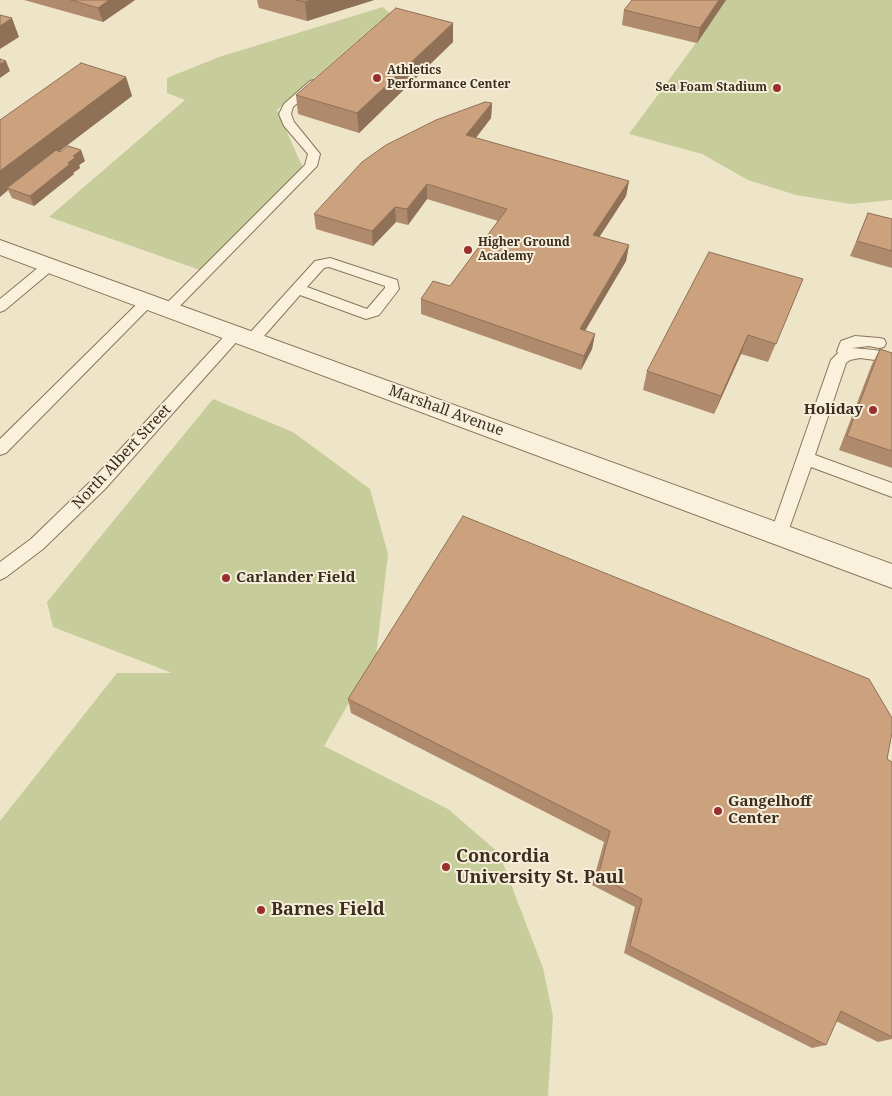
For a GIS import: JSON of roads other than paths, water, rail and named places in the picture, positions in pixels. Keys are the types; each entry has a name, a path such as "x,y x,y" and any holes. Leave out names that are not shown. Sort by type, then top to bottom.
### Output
{"street":[{"name":"Marshall Avenue","path":"0,247 892,576"}],"lane":[{"path":"0,449 311,166 314,154 288,124 285,114 288,106 324,75"},
{"name":"North Albert Street","path":"0,572 37,544 244,337 298,289 320,264 330,262 392,283 392,289 374,312 366,314 298,289"},
{"path":"0,308 50,265"},
{"path":"779,535 839,360 846,355 877,349"},
{"path":"805,458 892,490"}],"place":[{"name":"Athletics Performance Center","path":"377,78"},
{"name":"Sea Foam Stadium","path":"777,88"},
{"name":"Higher Ground Academy","path":"468,250"},
{"name":"Holiday","path":"873,410"},
{"name":"Carlander Field","path":"226,578"},
{"name":"Gangelhoff Center","path":"718,811"},
{"name":"Concordia University St. Paul","path":"446,867"},
{"name":"Barnes Field","path":"261,910"}]}
